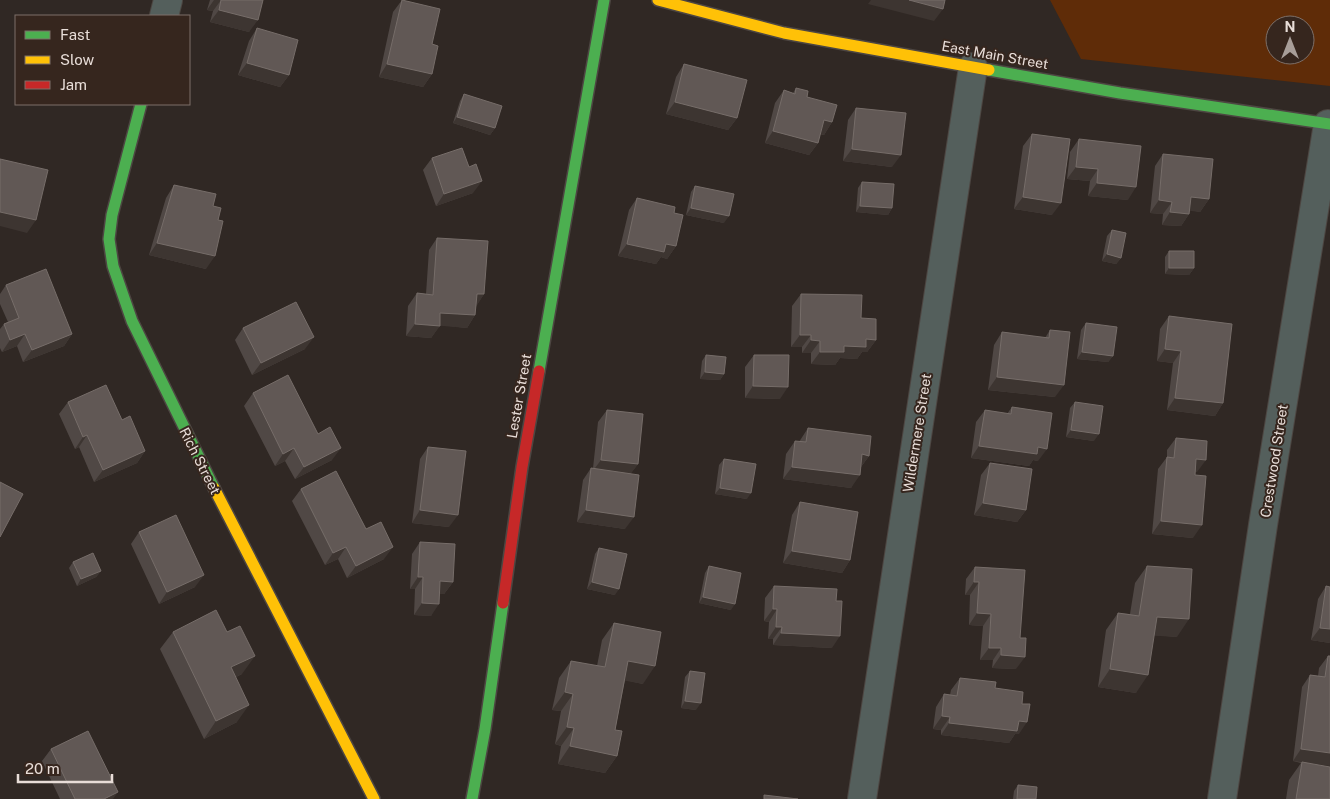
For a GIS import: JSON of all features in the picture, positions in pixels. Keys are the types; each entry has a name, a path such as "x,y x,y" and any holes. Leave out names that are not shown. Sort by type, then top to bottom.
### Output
{"street":[{"path":"164,15 168,0"},
{"name":"Lester Street","path":"472,799 485,729 524,457 604,0"},
{"name":"East Main Street","path":"658,0 784,33 1120,93 1329,124"},
{"name":"Wildermere Street","path":"862,799 973,67"},
{"name":"Rich Street","path":"141,105 112,215 109,239 113,266 132,321 199,460 374,799"},
{"name":"Crestwood Street","path":"1222,799 1329,124"}],"shaded area":[{"path":"1050,0 1330,0 1330,86 1081,59"}],"building":[{"path":"221,0 263,0 258,20 219,10"},
{"path":"402,0 440,9 432,44 438,46 432,74 387,64"},
{"path":"909,0 945,0 943,9"},
{"path":"257,28 298,40 289,75 247,63"},
{"path":"684,64 747,80 737,118 675,102"},
{"path":"796,88 808,91 807,97 837,105 832,122 824,120 818,143 773,131 784,90 795,94"},
{"path":"464,94 502,106 495,128 457,117"},
{"path":"856,108 906,113 901,155 852,149"},
{"path":"1032,134 1070,139 1061,203 1023,197"},
{"path":"1079,139 1141,146 1136,187 1097,183 1098,169 1076,167"},
{"path":"462,148 469,167 476,164 482,181 444,194 432,158"},
{"path":"1163,154 1213,159 1209,199 1191,197 1189,214 1170,212 1172,202 1159,200"},
{"path":"0,159 48,170 36,220 0,212"},
{"path":"862,182 894,184 892,208 860,206"},
{"path":"174,185 216,194 213,206 221,208 218,220 223,221 215,256 157,243"},
{"path":"695,186 734,194 729,216 691,208"},
{"path":"637,198 675,207 674,213 683,215 676,246 666,244 664,252 627,244"},
{"path":"1112,230 1126,233 1121,258 1107,254"},
{"path":"437,238 488,241 484,294 477,294 475,315 440,313 440,326 415,324 417,293 433,295"},
{"path":"1169,251 1194,251 1194,268 1169,268"},
{"path":"46,269 72,334 32,350 25,334 10,340 4,324 19,318 6,285"},
{"path":"801,294 862,295 861,318 876,319 876,340 866,339 866,347 844,346 844,352 820,352 820,341 811,340 811,335 800,335"},
{"path":"296,302 314,337 261,363 243,328"},
{"path":"1169,316 1232,324 1223,403 1175,398 1181,351 1165,349"},
{"path":"1086,323 1117,327 1113,356 1082,352"},
{"path":"1050,330 1070,332 1064,385 997,377 1002,332 1049,338"},
{"path":"706,355 726,357 724,374 705,372"},
{"path":"754,355 789,355 788,387 753,386"},
{"path":"288,375 318,434 330,427 341,448 304,467 294,448 283,454 253,393"},
{"path":"106,385 122,420 130,416 145,451 103,470 87,435 83,437 68,402"},
{"path":"1075,402 1103,406 1099,434 1071,430"},
{"path":"1012,407 1052,413 1047,449 1038,447 1037,454 979,446 985,410 1011,414"},
{"path":"607,410 643,414 638,464 601,460"},
{"path":"808,428 871,436 869,456 862,454 860,475 792,467 795,441 806,442"},
{"path":"1176,438 1207,441 1206,460 1196,459 1195,475 1206,476 1202,525 1161,521 1167,457 1174,458"},
{"path":"428,447 466,451 458,515 420,510"},
{"path":"724,459 756,464 751,493 720,488"},
{"path":"990,463 1032,469 1026,510 983,503"},
{"path":"591,468 639,475 634,517 586,510"},
{"path":"336,471 366,529 381,522 393,547 356,566 346,547 333,553 301,489"},
{"path":"0,482 23,494 0,537"},
{"path":"800,502 858,512 850,560 792,551"},
{"path":"176,515 204,575 167,592 139,532"},
{"path":"420,542 455,544 453,582 440,581 439,604 422,603 423,577 418,577"},
{"path":"599,548 627,554 619,589 592,582"},
{"path":"93,553 101,571 81,579 73,562"},
{"path":"709,566 741,573 735,604 703,597"},
{"path":"1147,566 1192,569 1189,619 1157,617 1148,675 1110,669 1118,613 1139,616"},
{"path":"975,567 1025,570 1020,638 1026,638 1025,657 1001,655 1001,648 989,648 991,614 977,613 979,582 974,582"},
{"path":"774,586 837,589 836,601 842,601 840,636 781,633 782,627 776,627 777,609 773,609"},
{"path":"1326,586 1330,587 1330,629 1320,628"},
{"path":"216,610 227,632 240,626 255,656 231,667 249,705 216,721 173,632"},
{"path":"614,623 661,632 655,666 628,661 615,730 622,731 617,756 570,746 574,728 567,727 573,694 565,692 571,661 605,667"},
{"path":"1328,656 1330,656 1330,753 1301,749 1310,675 1325,677"},
{"path":"690,671 705,673 701,703 685,701"},
{"path":"960,678 996,682 995,688 1023,692 1022,704 1030,704 1027,722 1019,721 1017,731 949,723 950,717 942,716 944,694 957,696"},
{"path":"88,731 118,792 104,799 75,799 51,749"},
{"path":"1302,762 1330,767 1330,799 1296,799"},
{"path":"1018,785 1037,787 1036,799 1017,799"},
{"path":"764,795 798,799 764,799"}],"traffic: fast":[{"path":"539,371 604,0"},
{"path":"989,70 1120,93 1330,124"},
{"path":"141,105 112,215 109,239 113,266 132,321 214,488"},
{"path":"472,799 485,729 503,603"}],"traffic: slow":[{"path":"658,0 784,33 989,70"},
{"path":"214,488 374,799"}],"traffic: jam":[{"path":"503,603 522,467 539,371"}]}
